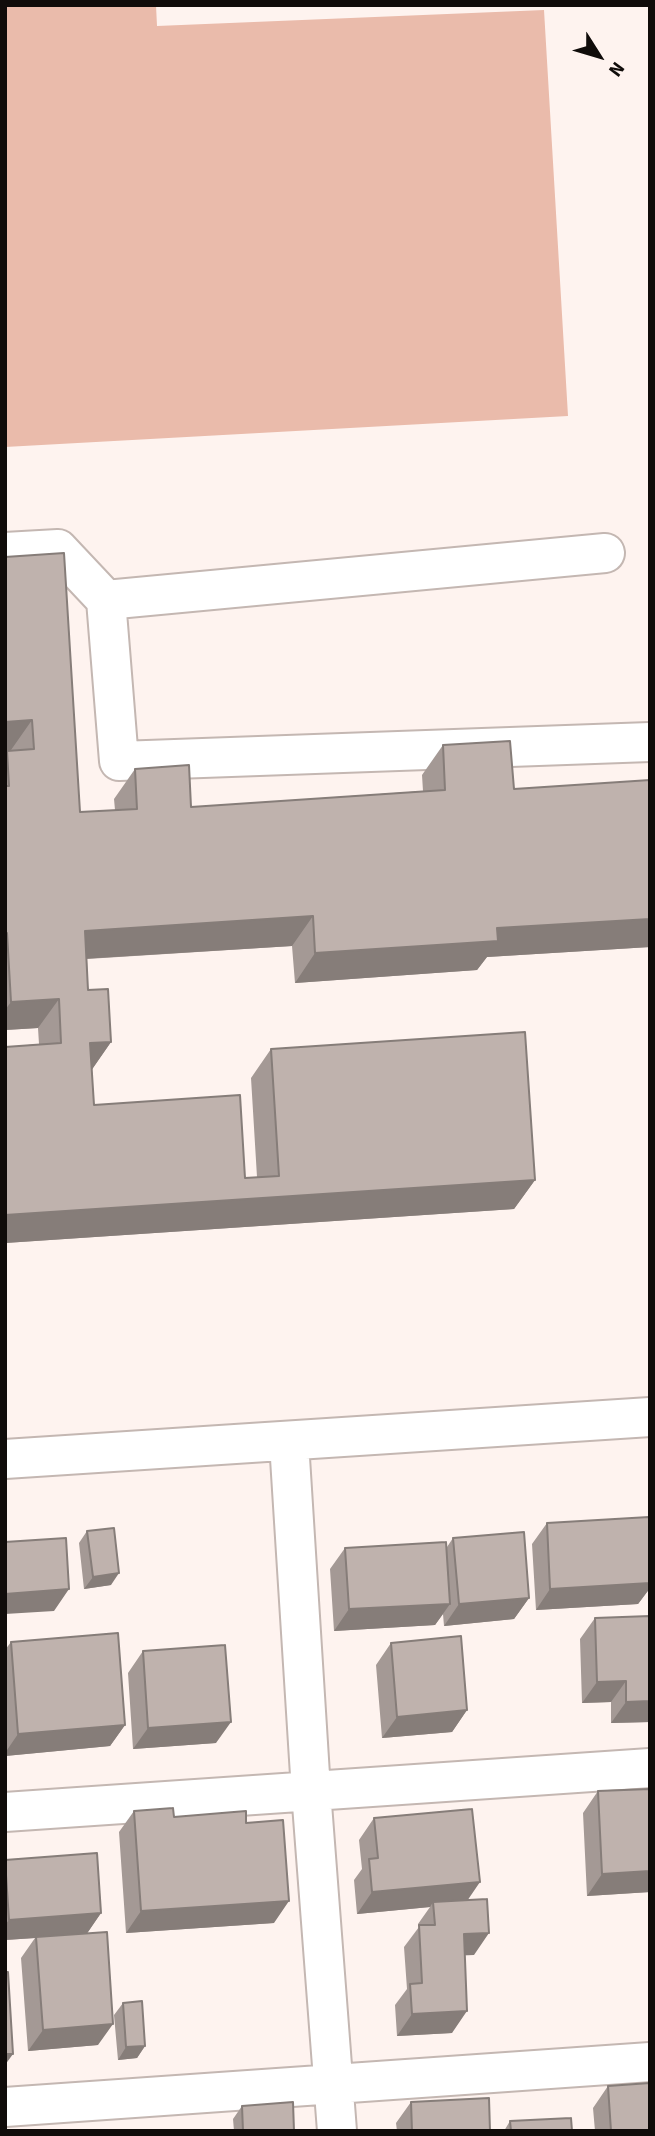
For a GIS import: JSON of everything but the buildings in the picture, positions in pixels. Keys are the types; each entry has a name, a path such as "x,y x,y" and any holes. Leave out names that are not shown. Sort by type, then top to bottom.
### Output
{"street":[{"path":"5,552 58,549 106,600 119,761 650,741"},
{"path":"106,600 605,553"},
{"path":"5,1459 650,1417"},
{"path":"289,1441 311,1791 337,2131"},
{"path":"5,1812 650,1768"},
{"path":"5,2107 650,2062"}],"shaded area":[{"path":"5,5 156,5 157,26 544,10 568,416 5,447"}]}
